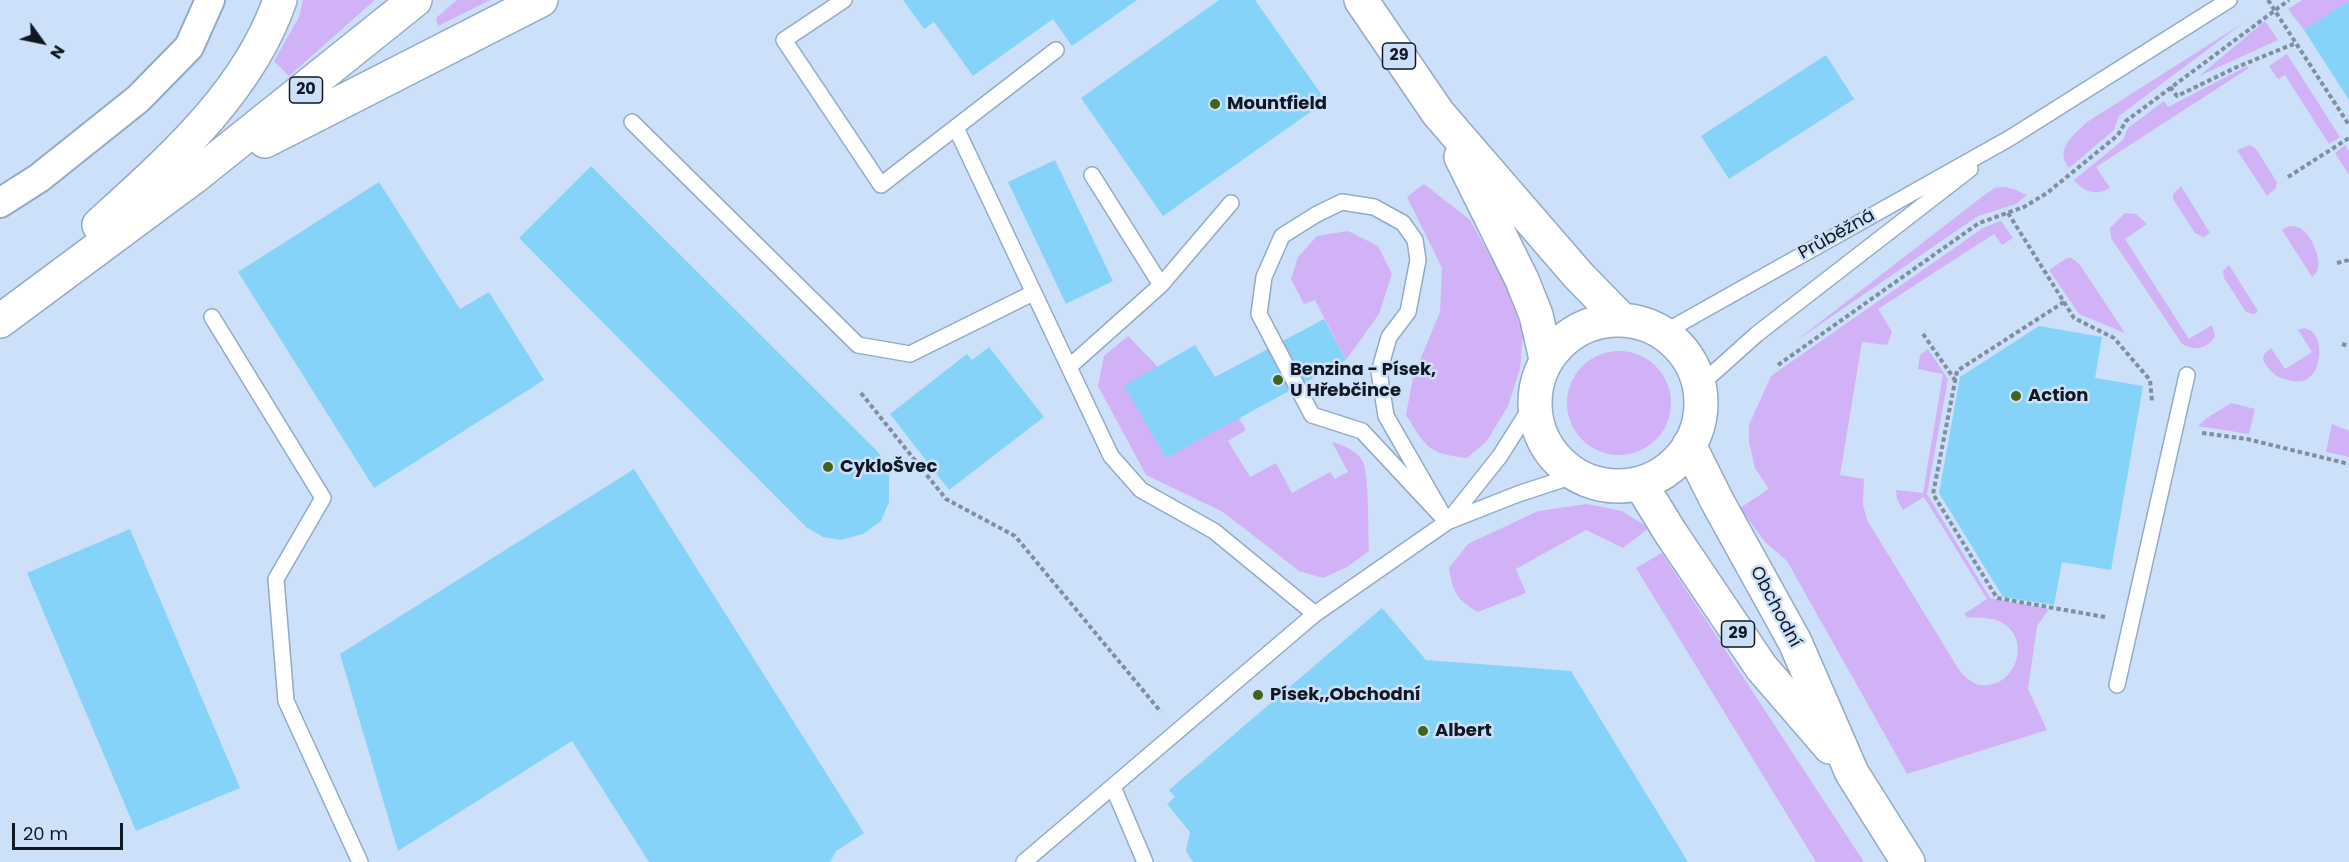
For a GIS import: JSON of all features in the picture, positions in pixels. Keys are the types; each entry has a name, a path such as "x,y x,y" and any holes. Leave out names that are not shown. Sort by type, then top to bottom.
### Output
{"main road":[{"path":"0,314 173,157 243,74 260,47 280,0"},
{"name":"20","path":"0,321 194,177 416,0"},
{"path":"194,177 541,0"},
{"name":"29","path":"1361,0 1438,113 1578,275 1622,319"},
{"name":"29","path":"1438,113 1522,280 1536,315 1546,360"},
{"path":"1622,319 1643,323 1664,333 1680,347 1693,365 1700,385 1702,406 1698,426 1689,445 1676,462 1660,474 1640,483 1618,486 1597,483 1576,475 1558,462 1545,444 1537,424 1534,402 1538,380 1546,360 1560,342 1579,329 1599,321 1622,319"},
{"name":"Obchodní","path":"1689,445 1717,501 1795,642 1852,773 1908,862"},
{"name":"Obchodní","path":"1640,483 1761,668 1852,773"}],"street":[{"path":"0,203 39,178 138,99 189,47 210,0"}],"lane":[{"path":"844,0 784,40 881,185 1056,50"},
{"name":"Průběžná","path":"1664,333 2010,138 2229,0"},
{"path":"632,122 858,345 910,354 1033,293"},
{"path":"956,128 1111,456 1141,490 1214,531 1315,614"},
{"name":"Průběžná","path":"1700,385 1757,334 2010,138"},
{"path":"1092,175 1161,285"},
{"path":"1342,202 1374,207 1404,223 1415,240 1418,260 1408,312 1389,337 1379,372 1386,416 1448,522 1362,431 1312,415 1259,314 1264,277 1281,236 1342,202"},
{"path":"1069,368 1161,285 1231,203"},
{"path":"212,317 323,498 276,579 286,701 360,862"},
{"path":"2117,685 2187,375"},
{"path":"1448,522 1500,456 1534,402"},
{"path":"1024,862 1315,614 1448,522 1518,494 1576,475"},
{"path":"1113,787 1145,862"}],"path":[{"path":"2268,0 2349,125"},
{"path":"1778,365 1979,224 2024,207 2047,193 2118,135 2126,121 2289,0"},
{"path":"2170,87 2176,96 2237,67 2296,43"},
{"path":"2289,177 2349,138"},
{"path":"2008,213 2074,318 2114,338 2150,380 2152,401 2147,420 2247,439 2349,464"},
{"path":"2337,263 2349,260"},
{"path":"2064,302 1957,371 1933,494 1997,598 2132,622"},
{"path":"1923,334 1955,381"},
{"path":"2342,344 2349,346"},
{"path":"861,393 946,500 1015,536 1161,712"}],"shaded area":[{"path":"303,0 375,0 289,76 274,61 299,17"},
{"path":"457,0 490,0 438,26 436,18"},
{"path":"2302,0 2349,1 2304,30 2288,9"},
{"path":"2265,21 2278,40 2199,76"},
{"path":"2243,23 2119,116 2114,130 2069,168 2065,161 2064,149 2071,138 2087,122"},
{"path":"2287,54 2340,137 2329,144 2285,75 2278,79 2269,66"},
{"path":"2247,66 2249,68 2096,167 2110,188 2100,192 2090,192 2074,180 2123,140 2128,128 2164,101 2168,107"},
{"path":"2250,145 2256,149 2277,182 2276,188 2267,196 2237,150"},
{"path":"2345,145 2349,151 2349,175 2335,153"},
{"path":"1424,184 1470,220 1505,283 1523,333 1520,369 1508,406 1487,441 1467,458 1444,454 1429,447 1418,435 1406,415 1413,377 1440,312 1442,268 1407,197"},
{"path":"2181,186 2210,233 2204,237 2195,233 2173,199 2173,194"},
{"path":"2005,187 2027,195 2016,204 1978,216 1793,343 1983,196 1995,188"},
{"path":"2125,213 2136,214 2147,224 2125,239 2189,339 2212,325 2215,336 2209,344 2201,348 2192,348 2182,344 2111,238 2110,228"},
{"path":"2001,221 2013,238 2002,245 1994,234 1878,309 1892,332 1887,345 1862,342 1840,475 1864,479 1863,505 1867,520 1961,673 1976,684 1988,685 1999,682 2008,675 2018,654 2013,633 1996,620 1967,617 1964,614 1987,599 1924,497 1903,510 1897,499 1896,490 1923,493 1943,374 1918,369 1920,355 1928,349 1948,379 1927,494 1990,598 2049,609 2037,626 2028,689 2047,730 1907,774 1787,561 1765,542 1740,508 1769,489 1755,468 1749,442 1749,425 1771,376 1983,228"},
{"path":"2289,226 2302,229 2311,240 2318,261 2318,268 2312,277 2282,230"},
{"path":"1348,231 1378,246 1392,274 1379,314 1346,360 1315,300 1304,304 1291,279 1298,257 1317,236"},
{"path":"2067,258 2072,258 2080,265 2125,333 2079,314 2049,270"},
{"path":"2229,265 2258,311 2254,314 2246,312 2224,278 2223,271"},
{"path":"2304,328 2311,331 2319,344 2316,369 2312,375 2302,381 2283,379 2270,370 2263,360 2264,354 2271,348 2285,369 2312,352 2298,330"},
{"path":"1128,336 1158,367 1125,386 1166,458 1238,417 1246,430 1228,441 1250,477 1276,463 1292,493 1330,472 1335,479 1348,472 1332,442 1345,446 1360,458 1365,469 1369,551 1347,567 1323,578 1299,571 1223,512 1146,475 1098,386 1104,356"},
{"path":"1619,351 1639,355 1656,366 1667,383 1671,403 1667,423 1656,440 1639,451 1619,455 1599,451 1582,440 1571,423 1567,403 1571,383 1582,366 1599,355"},
{"path":"2231,403 2255,409 2249,434 2198,426 2207,418"},
{"path":"2332,424 2349,431 2349,457 2326,452"},
{"path":"1587,504 1622,511 1649,528 1623,548 1586,530 1516,569 1526,593 1478,612 1460,599 1452,584 1449,568 1468,544 1538,511"},
{"path":"1662,553 1864,862 1816,862 1636,568"}],"building":[{"path":"903,0 1137,0 1072,46 1053,19 973,76 934,22 924,29"},
{"path":"1219,0 1255,0 1326,101 1163,216 1081,98"},
{"path":"2349,1 2349,100 2304,30"},
{"path":"1826,55 1854,99 1729,179 1701,136"},
{"path":"1055,160 1113,281 1066,304 1008,182"},
{"path":"591,166 878,452 889,469 889,502 881,521 863,534 841,540 823,537 806,527 519,238"},
{"path":"379,182 460,309 489,292 544,380 374,488 238,272"},
{"path":"1324,319 1346,360 1166,458 1124,386 1195,345 1215,377"},
{"path":"2039,326 2102,337 2095,378 2143,386 2111,570 2062,562 2054,605 2003,597 1939,493 1960,377"},
{"path":"989,347 1044,417 949,490 890,414 967,354 972,360"},
{"path":"634,469 864,833 836,851 830,862 649,862 572,741 398,851 340,654"},
{"path":"130,529 240,788 136,831 27,573"},
{"name":"Albert","path":"1382,608 1426,660 1571,671 1688,862 1193,862 1186,851 1190,832 1167,804 1175,797 1169,790"}],"place":[{"name":"Mountfield","path":"1215,104"},
{"name":"Benzina - Písek, U Hřebčince","path":"1278,380"},
{"name":"Action","path":"2016,396"},
{"name":"CykloŠvec","path":"828,467"},
{"name":"Písek,,Obchodní","path":"1258,695"},
{"name":"Albert","path":"1423,731"}]}
